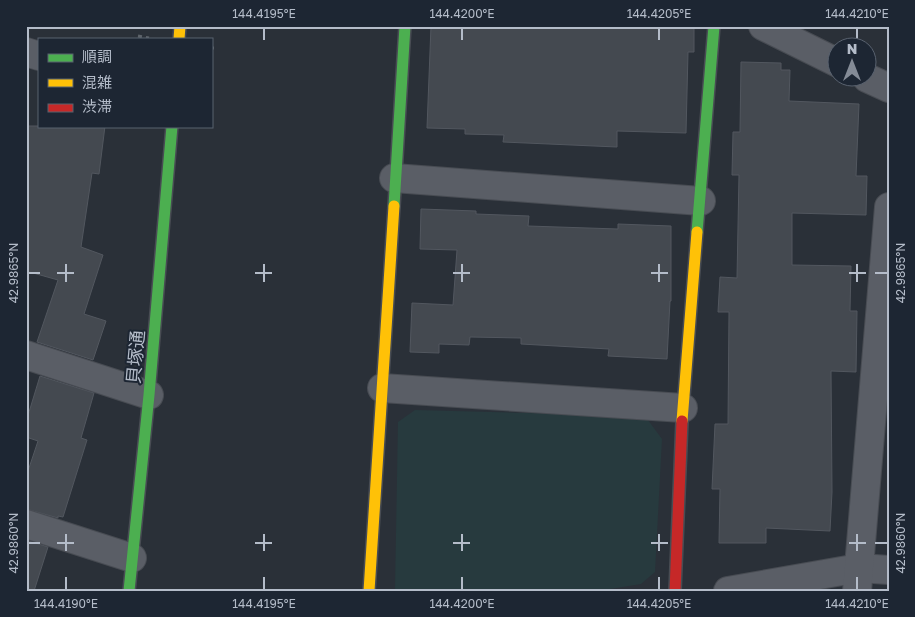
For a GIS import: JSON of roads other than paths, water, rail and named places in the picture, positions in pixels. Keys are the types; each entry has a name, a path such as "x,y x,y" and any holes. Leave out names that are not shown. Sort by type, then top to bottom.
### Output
{"street":[{"path":"369,591 405,26"},
{"path":"675,591 683,408 714,26"},
{"path":"763,26 828,58"},
{"path":"26,52 38,56"},
{"name":"貝塚通","path":"129,591 149,395 172,128"},
{"path":"394,178 701,201"},
{"path":"858,579 889,207"},
{"path":"26,355 149,395"},
{"path":"382,388 683,408"},
{"path":"26,524 132,558"},
{"path":"728,591 858,579 889,570"}]}
